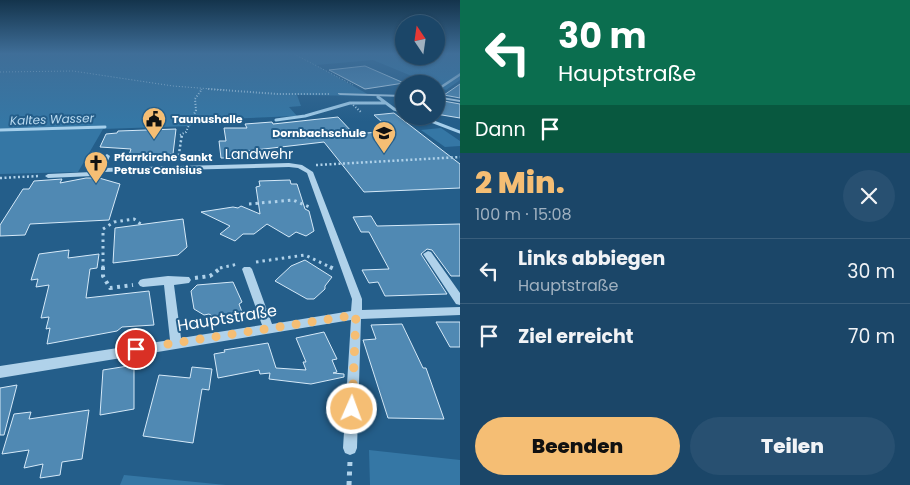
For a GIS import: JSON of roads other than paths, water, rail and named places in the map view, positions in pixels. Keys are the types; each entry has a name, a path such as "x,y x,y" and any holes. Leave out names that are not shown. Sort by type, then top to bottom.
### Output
{"street":[{"path":"445,85 456,77"},
{"path":"340,94 395,95"},
{"path":"445,98 460,101"},
{"path":"101,170 107,156"},
{"name":"Landwehr","path":"48,176 93,174 101,170 289,165 306,168 313,175 356,299 350,448"},
{"path":"306,168 315,165"},
{"path":"428,254 460,301"},
{"path":"245,265 268,328"},
{"path":"143,284 168,280 186,280"},
{"path":"168,280 176,342"},
{"name":"Hauptstraße","path":"0,372 176,342 356,315 460,311"}],"waterway":[{"name":"Kaltes Wasser","path":"378,97 386,103"},
{"name":"Kaltes Wasser","path":"276,120 305,116 350,103 386,103"},
{"name":"Kaltes Wasser","path":"386,103 395,109"},
{"name":"Kaltes Wasser","path":"442,125 460,132"},
{"name":"Kaltes Wasser","path":"0,130 105,127"}],"place":[{"name":"Taunushalle","path":"154,140"},
{"name":"Dornbachschule","path":"384,154"},
{"name":"Pfarrkirche Sankt Petrus Canisius","path":"96,184"}]}
